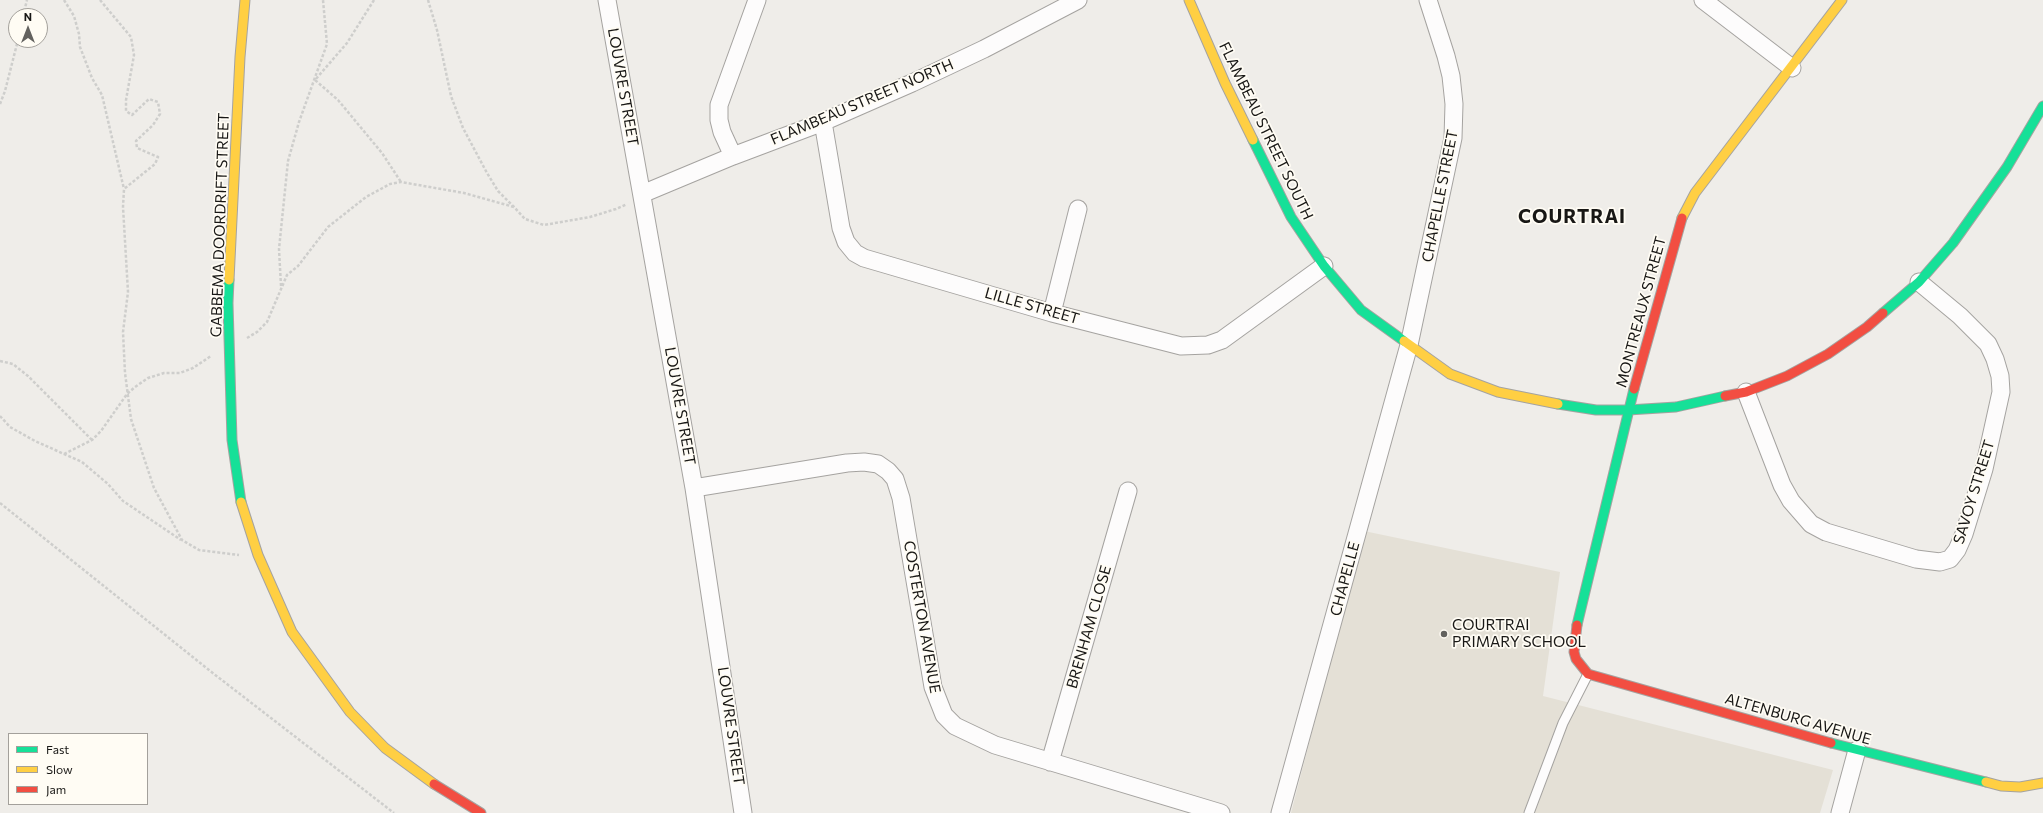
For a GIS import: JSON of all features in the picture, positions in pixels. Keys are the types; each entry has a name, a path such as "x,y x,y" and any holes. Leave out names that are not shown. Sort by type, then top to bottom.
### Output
{"street":[{"name":"GABBEMA DOORDRIFT STREET","path":"245,0 240,57 228,303 234,454 240,498 258,555 292,632 323,678 350,712 385,748 417,773 481,813"},
{"name":"LOUVRE STREET","path":"607,0 694,488 744,813"},
{"path":"733,156 722,132 719,120 719,105 757,0"},
{"name":"FLAMBEAU STREET NORTH","path":"642,194 733,156 823,122 978,52 1078,0"},
{"name":"FLAMBEAU STREET SOUTH","path":"1188,0 1225,83 1291,217 1324,266 1361,310 1450,374 1498,392 1554,404 1596,410 1676,407 1746,392 1787,376 1828,354 1867,327 1919,282 1953,243 2007,167 2043,106"},
{"name":"CHAPELLE STREET","path":"1410,345 1453,138 1454,104 1451,76 1428,0"},
{"path":"1703,0 1792,68"},
{"name":"MONTREAUX STREET","path":"1588,674 1576,659 1574,652 1574,640 1581,603 1628,410 1673,244 1687,205 1842,0"},
{"name":"LILLE STREET","path":"823,122 841,228 846,242 855,253 864,258 1052,313 1181,346 1208,345 1222,340 1324,266"},
{"path":"1052,313 1078,209"},
{"name":"SAVOY STREET","path":"1746,392 1782,485 1791,502 1811,524 1826,532 1916,559 1940,562 1950,559 1957,550 1964,534 1984,469 2001,392 2000,376 1996,360 1988,344 1960,316 1919,282"},
{"name":"CHAPELLE","path":"1280,813 1410,345"},
{"name":"COSTERTON AVENUE","path":"694,488 847,463 864,462 878,464 888,471 895,480 901,498 933,687 944,715 955,726 995,745 1221,813"},
{"name":"BRENHAM CLOSE","path":"1050,762 1128,492"},
{"name":"ALTENBURG AVENUE","path":"1588,674 1857,750 2001,786 2020,787 2043,783"},
{"path":"1840,813 1857,750"}],"lane":[{"path":"1529,813 1563,723 1588,674"}],"path":[{"path":"64,0 74,16 79,34 80,47 92,78 102,95 124,189 123,207 128,292 123,332 127,394 131,418 154,488 182,540"},
{"path":"100,0 131,37 134,55 126,100 126,111 132,115 149,99 158,102 160,114 136,141 137,148 158,157 155,164 124,189"},
{"path":"281,288 279,249 288,161 299,122 327,44 323,0"},
{"path":"315,80 347,43 374,0"},
{"path":"428,0 437,30 451,96 463,128 487,174 498,191 525,219 544,225 590,217 616,209 642,194"},
{"path":"0,104 6,90 16,48"},
{"path":"315,80 338,100 382,153 401,182"},
{"path":"64,454 92,440 111,418 127,394 148,378 164,373 180,373 193,368 230,344 244,340 257,332 267,322 287,275 298,266 328,227 366,197 390,184 401,182 464,193 514,208"},
{"path":"0,361 13,364 28,376 92,440"},
{"path":"0,416 10,427 35,441 82,462 108,484 123,501 199,550 220,554 258,555"},
{"path":"0,503 214,674 394,813"}],"shaded area":[{"name":"COURTRAI PRIMARY SCHOOL","path":"1364,531 1560,572 1543,696 1833,770 1820,813 1291,813"}],"traffic: fast":[{"path":"1883,313 1919,282 1953,243 2007,167 2043,106"},
{"path":"1253,140 1291,217 1324,266 1361,310 1404,341"},
{"path":"229,280 228,303 232,440 241,502"},
{"path":"1577,625 1634,389"},
{"path":"1558,404 1596,410 1628,410 1676,407 1725,396"},
{"path":"1831,743 1986,782"}],"traffic: slow":[{"path":"229,280 240,57 245,0"},
{"path":"1189,0 1225,83 1253,140"},
{"path":"1682,218 1695,193 1842,0"},
{"path":"1404,341 1450,374 1498,392 1558,404"},
{"path":"241,502 258,555 292,632 350,712 385,748 434,784"},
{"path":"1986,782 2001,786 2020,787 2043,783"}],"traffic: jam":[{"path":"1634,389 1682,218"},
{"path":"1725,396 1746,392 1787,376 1828,354 1867,327 1883,313"},
{"path":"1577,625 1574,652 1576,659 1588,674 1831,743"},
{"path":"434,784 481,813"}],"place":[{"name":"COURTRAI PRIMARY SCHOOL","path":"1444,634"}],"district":[{"name":"COURTRAI","path":"1572,217"}]}
